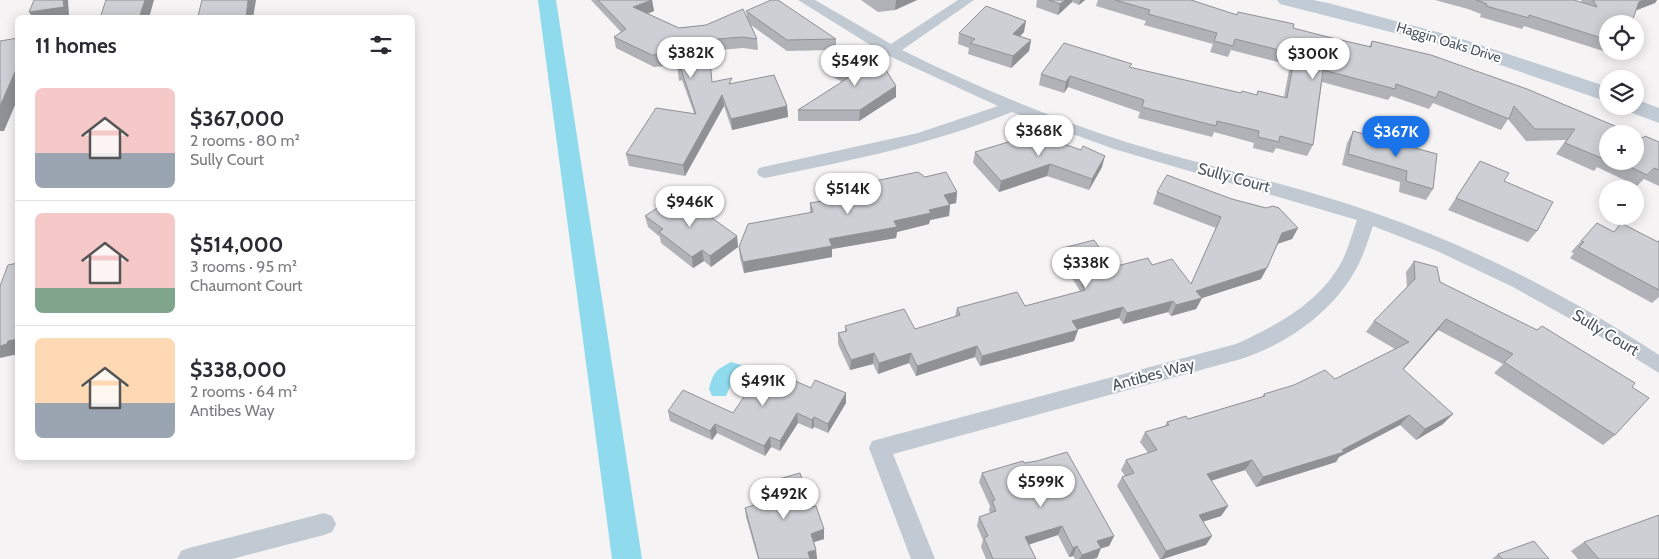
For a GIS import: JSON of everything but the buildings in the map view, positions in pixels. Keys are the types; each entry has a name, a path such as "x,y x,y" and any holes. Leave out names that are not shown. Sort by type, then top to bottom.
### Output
{"street":[{"name":"Sully Court","path":"805,0 890,51 1011,107 1132,149 1301,195 1367,217 1460,255 1520,284 1659,364"},
{"path":"890,51 967,0"},
{"name":"Haggin Oaks Drive","path":"1287,0 1448,40 1599,92"},
{"path":"765,172 925,138 1011,107"},
{"path":"1644,110 1659,116"},
{"name":"Antibes Way","path":"880,448 1241,351 1278,334 1309,313 1333,289 1348,266 1367,217"},
{"path":"880,448 923,559"},
{"path":"190,559 324,524"}],"water":[{"path":"731,362 741,365 742,372 731,385 726,396 712,396 709,389 712,378 718,370"}],"waterway":[{"path":"547,0 627,559"}]}
